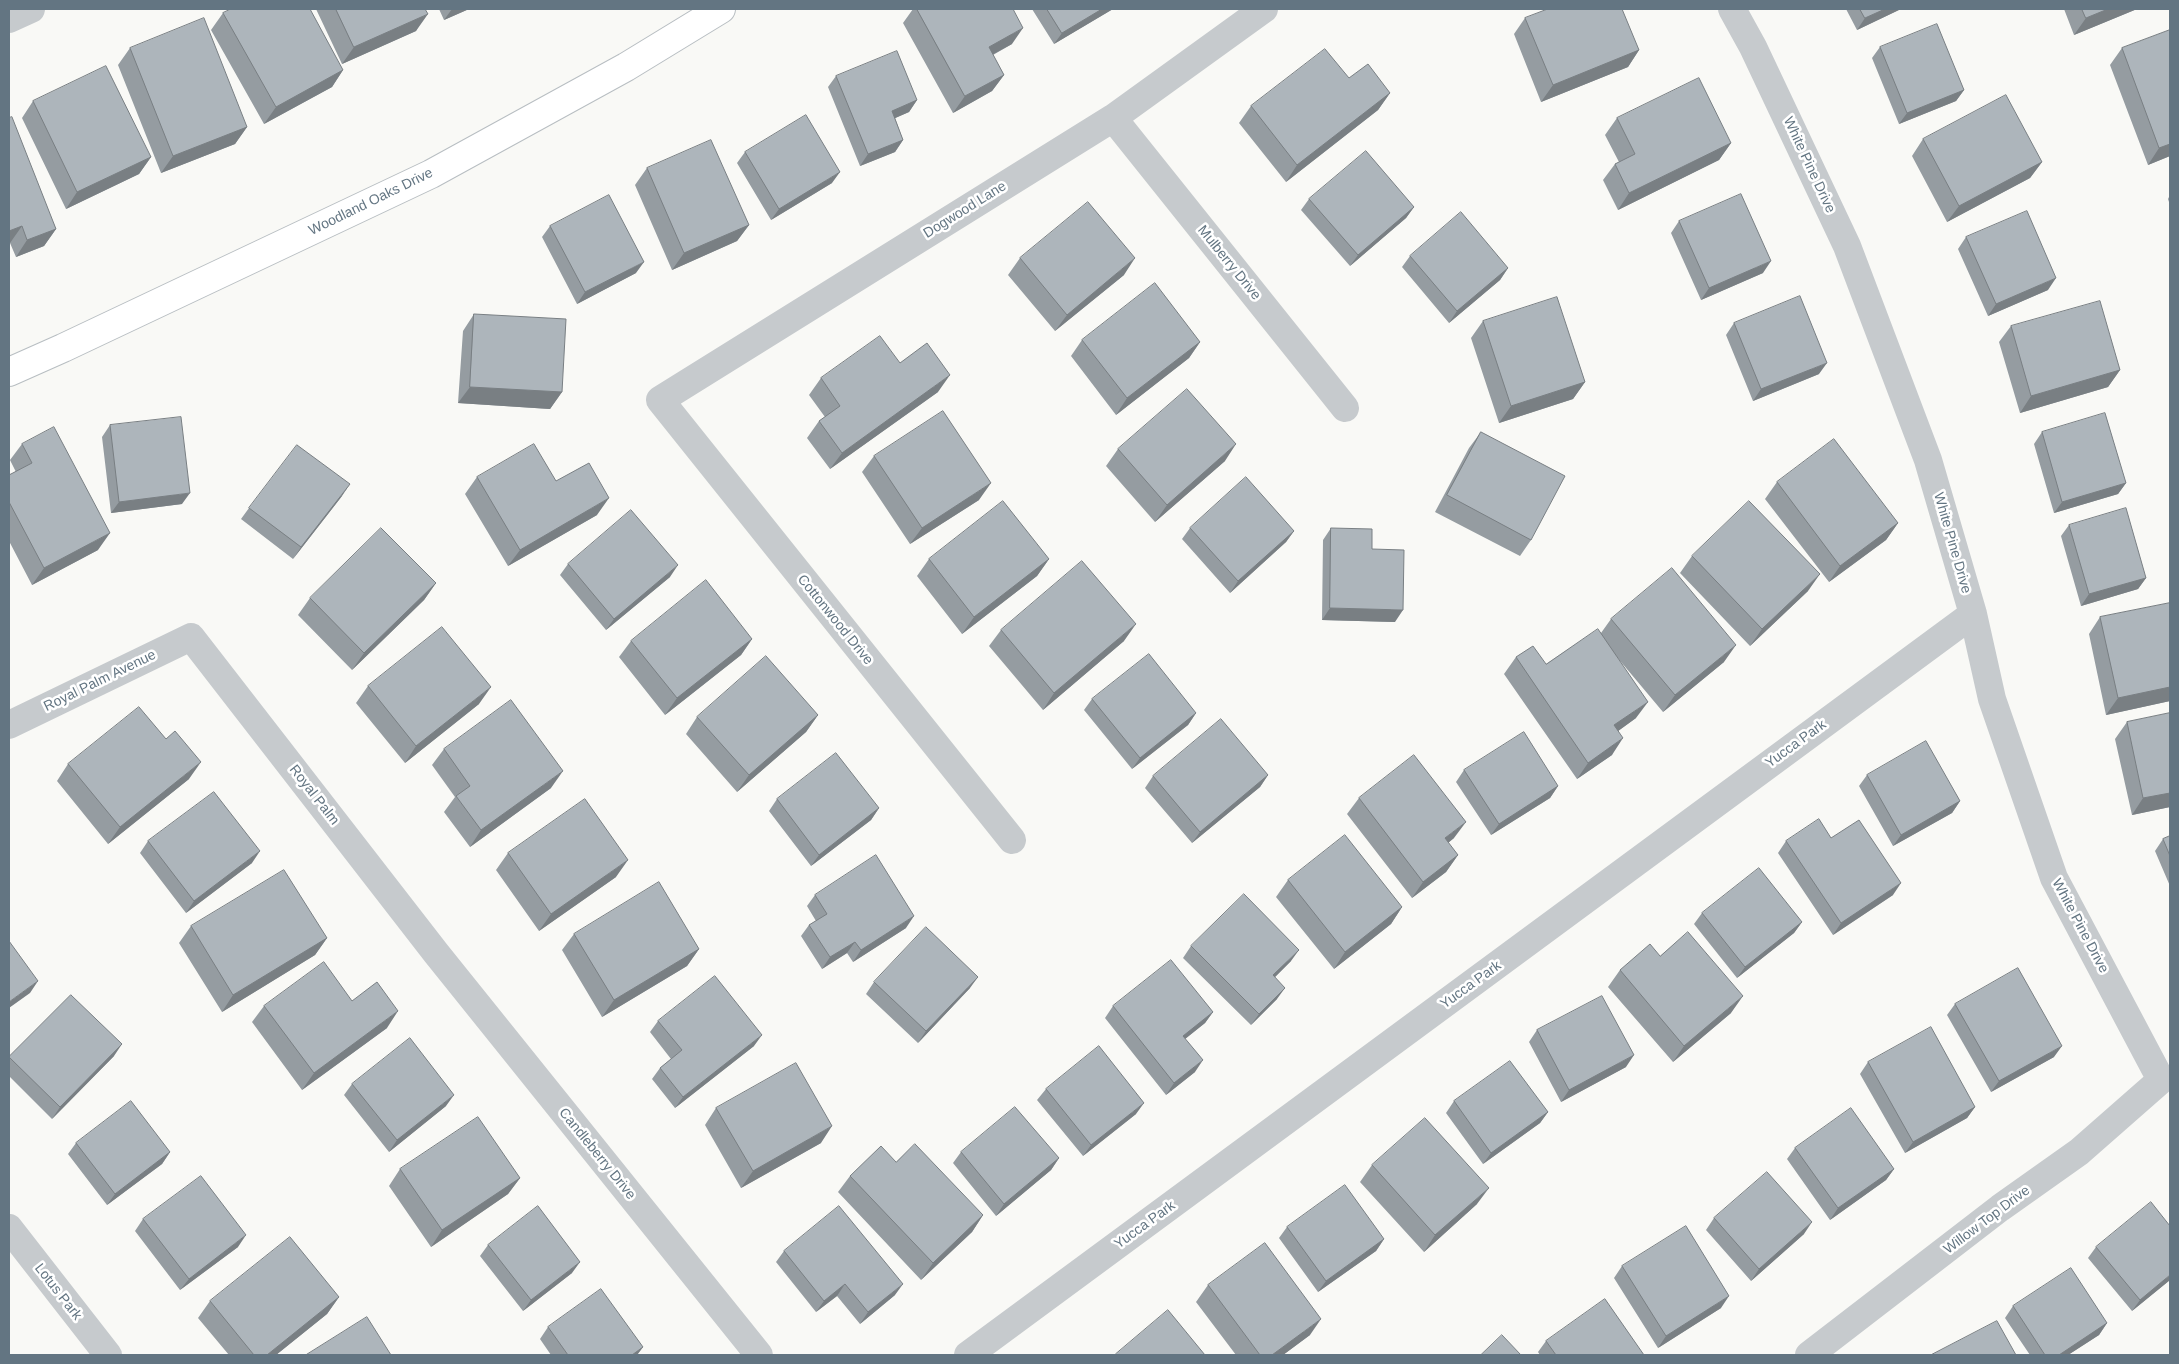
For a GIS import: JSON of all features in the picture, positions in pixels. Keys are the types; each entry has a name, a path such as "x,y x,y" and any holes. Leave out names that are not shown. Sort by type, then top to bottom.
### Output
{"street":[{"path":"9,19 31,9"},
{"name":"Woodland Oaks Drive","path":"9,372 431,174 626,67 721,9"},
{"name":"Dogwood Lane","path":"660,400 1113,118 1264,9"},
{"name":"White Pine Drive","path":"1732,9 1753,47 1847,246 1928,460 1973,614 1992,700 2054,878 2161,1080"},
{"name":"Mulberry Drive","path":"1113,118 1345,408"},
{"name":"Cottonwood Drive","path":"660,400 1012,840"},
{"name":"Yucca Park","path":"968,1355 1973,614"},
{"name":"Royal Palm Avenue","path":"9,725 191,637"},
{"name":"Royal Palm","path":"191,637 436,953"},
{"name":"Candleberry Drive","path":"436,953 759,1355"},
{"name":"Willow Top Drive","path":"1809,1355 2000,1208 2079,1152 2161,1080"},
{"name":"Lotus Park","path":"9,1228 108,1355"}],"building":[{"path":"231,9 310,9 343,70 276,107 223,13"},
{"path":"336,9 425,9 428,14 354,47"},
{"path":"917,9 1013,9 1023,28 989,47 1004,75 965,96"},
{"path":"1047,9 1102,9 1062,33"},
{"path":"1548,9 1622,9 1639,50 1553,85 1525,18"},
{"path":"1860,9 1885,9 1865,18"},
{"path":"2082,9 2108,9 2086,18"},
{"path":"204,18 247,127 173,156 130,48"},
{"path":"1937,24 1964,90 1907,113 1880,47"},
{"path":"2170,30 2170,144 2159,148 2122,48"},
{"path":"1325,49 1349,78 1368,64 1390,93 1297,165 1251,106"},
{"path":"897,51 917,100 892,111 903,140 868,154 836,76"},
{"path":"106,66 151,157 77,192 33,101"},
{"path":"1699,78 1731,143 1629,193 1615,164 1635,154 1617,118"},
{"path":"2006,95 2042,162 1959,206 1923,139"},
{"path":"806,115 840,172 779,209 745,152"},
{"path":"12,117 56,229 27,240 22,226 9,231 9,118"},
{"path":"711,140 749,225 684,253 647,168"},
{"path":"1366,151 1414,207 1358,255 1309,199"},
{"path":"1741,194 1771,261 1709,288 1679,221"},
{"path":"609,195 644,262 585,292 550,226"},
{"path":"1088,202 1135,258 1067,315 1020,258"},
{"path":"2027,211 2056,278 1996,304 1966,237"},
{"path":"1461,212 1508,268 1457,311 1410,256"},
{"path":"1155,283 1200,342 1127,398 1082,340"},
{"path":"1800,296 1827,363 1761,389 1734,323"},
{"path":"1557,297 1585,382 1511,406 1483,321"},
{"path":"2100,301 2120,370 2031,396 2011,326"},
{"path":"474,314 566,319 562,392 470,387"},
{"path":"880,336 900,363 927,343 950,375 842,453 819,421 840,406 821,378"},
{"path":"1187,389 1236,444 1167,505 1118,449"},
{"path":"943,411 991,483 922,528 874,456"},
{"path":"2105,413 2126,483 2062,502 2042,432"},
{"path":"181,417 190,493 119,502 110,425"},
{"path":"54,427 110,533 44,568 9,502 9,475 32,463 22,444"},
{"path":"1481,432 1565,476 1531,540 1447,495"},
{"path":"1834,439 1898,523 1840,566 1777,482"},
{"path":"534,444 556,481 589,463 609,498 520,550 477,477"},
{"path":"297,445 350,484 301,547 249,508"},
{"path":"1246,477 1294,531 1238,581 1190,528"},
{"path":"1003,501 1049,559 974,617 929,559"},
{"path":"1749,501 1820,574 1762,629 1692,556"},
{"path":"2126,508 2146,578 2089,594 2069,525"},
{"path":"631,510 678,565 614,619 568,564"},
{"path":"381,528 436,583 364,653 310,598"},
{"path":"1331,528 1372,529 1372,549 1404,550 1403,610 1330,608"},
{"path":"1082,561 1136,624 1054,693 1001,630"},
{"path":"1672,568 1736,645 1675,695 1611,619"},
{"path":"706,580 752,639 677,698 631,641"},
{"path":"2170,603 2170,687 2118,698 2100,617"},
{"path":"442,627 491,687 416,746 368,686"},
{"path":"1598,629 1648,702 1614,725 1623,738 1588,763 1516,657 1533,646 1546,664"},
{"path":"1149,654 1196,713 1140,758 1092,699"},
{"path":"766,656 818,715 749,775 697,717"},
{"path":"511,700 563,771 481,830 456,796 470,786 444,749"},
{"path":"139,707 166,739 175,731 201,762 120,827 68,764"},
{"path":"2170,713 2170,793 2143,798 2127,722"},
{"path":"1221,719 1268,775 1200,832 1153,776"},
{"path":"1524,732 1558,786 1499,824 1464,770"},
{"path":"1926,741 1960,801 1901,835 1867,775"},
{"path":"836,753 879,808 819,855 777,799"},
{"path":"1414,755 1466,822 1445,838 1458,855 1423,882 1359,798"},
{"path":"214,792 260,851 194,901 148,841"},
{"path":"585,799 628,860 551,914 508,853"},
{"path":"1819,819 1831,838 1859,820 1901,883 1841,923 1786,841"},
{"path":"1345,835 1402,907 1345,952 1288,880"},
{"path":"2170,836 2170,856 2163,839"},
{"path":"876,855 914,916 861,950 855,942 830,957 809,925 827,914 815,895"},
{"path":"1759,868 1802,922 1745,967 1702,913"},
{"path":"284,870 327,938 233,995 191,926"},
{"path":"659,882 699,949 614,1000 574,934"},
{"path":"1244,894 1299,950 1273,975 1285,988 1259,1014 1191,946"},
{"path":"926,927 978,977 926,1031 874,982"},
{"path":"1688,932 1743,996 1684,1046 1620,970 1650,944 1660,956"},
{"path":"9,941 38,981 9,1002"},
{"path":"1171,960 1213,1012 1183,1036 1203,1060 1174,1083 1113,1006"},
{"path":"324,962 352,1001 377,982 398,1011 314,1073 264,1006"},
{"path":"2018,968 2062,1046 1999,1081 1955,1004"},
{"path":"715,976 762,1035 683,1097 660,1068 682,1050 658,1021"},
{"path":"71,995 122,1044 60,1107 9,1057"},
{"path":"1602,996 1634,1055 1569,1090 1537,1030"},
{"path":"1931,1027 1975,1107 1913,1142 1868,1062"},
{"path":"410,1038 454,1095 397,1140 352,1084"},
{"path":"1099,1046 1144,1103 1091,1145 1046,1089"},
{"path":"1510,1061 1548,1112 1491,1153 1454,1101"},
{"path":"796,1063 832,1126 753,1171 716,1108"},
{"path":"131,1101 170,1152 115,1194 76,1143"},
{"path":"1015,1107 1059,1158 1004,1204 961,1152"},
{"path":"1851,1108 1894,1169 1838,1208 1795,1148"},
{"path":"478,1117 520,1178 442,1230 400,1169"},
{"path":"1425,1118 1489,1188 1435,1235 1372,1165"},
{"path":"915,1144 983,1215 933,1263 850,1176 881,1146 896,1162"},
{"path":"1767,1172 1812,1222 1759,1269 1714,1218"},
{"path":"201,1176 246,1235 189,1279 143,1219"},
{"path":"1345,1185 1384,1239 1326,1281 1287,1227"},
{"path":"2151,1202 2170,1226 2170,1275 2140,1300 2096,1247"},
{"path":"538,1206 580,1262 531,1300 488,1245"},
{"path":"839,1206 903,1284 868,1312 845,1284 824,1301 784,1251"},
{"path":"1686,1226 1729,1296 1666,1336 1622,1266"},
{"path":"290,1237 339,1297 267,1355 254,1355 210,1301"},
{"path":"1265,1243 1321,1319 1272,1355 1260,1355 1208,1285"},
{"path":"2071,1268 2107,1323 2059,1355 2045,1355 2013,1306"},
{"path":"601,1289 643,1347 632,1355 568,1355 548,1327"},
{"path":"1605,1299 1644,1355 1556,1355 1546,1341"},
{"path":"1168,1310 1205,1355 1116,1354"},
{"path":"367,1317 391,1355 306,1355"},
{"path":"1997,1321 2016,1355 1931,1355"},
{"path":"1502,1335 1521,1355 1481,1355"}]}
